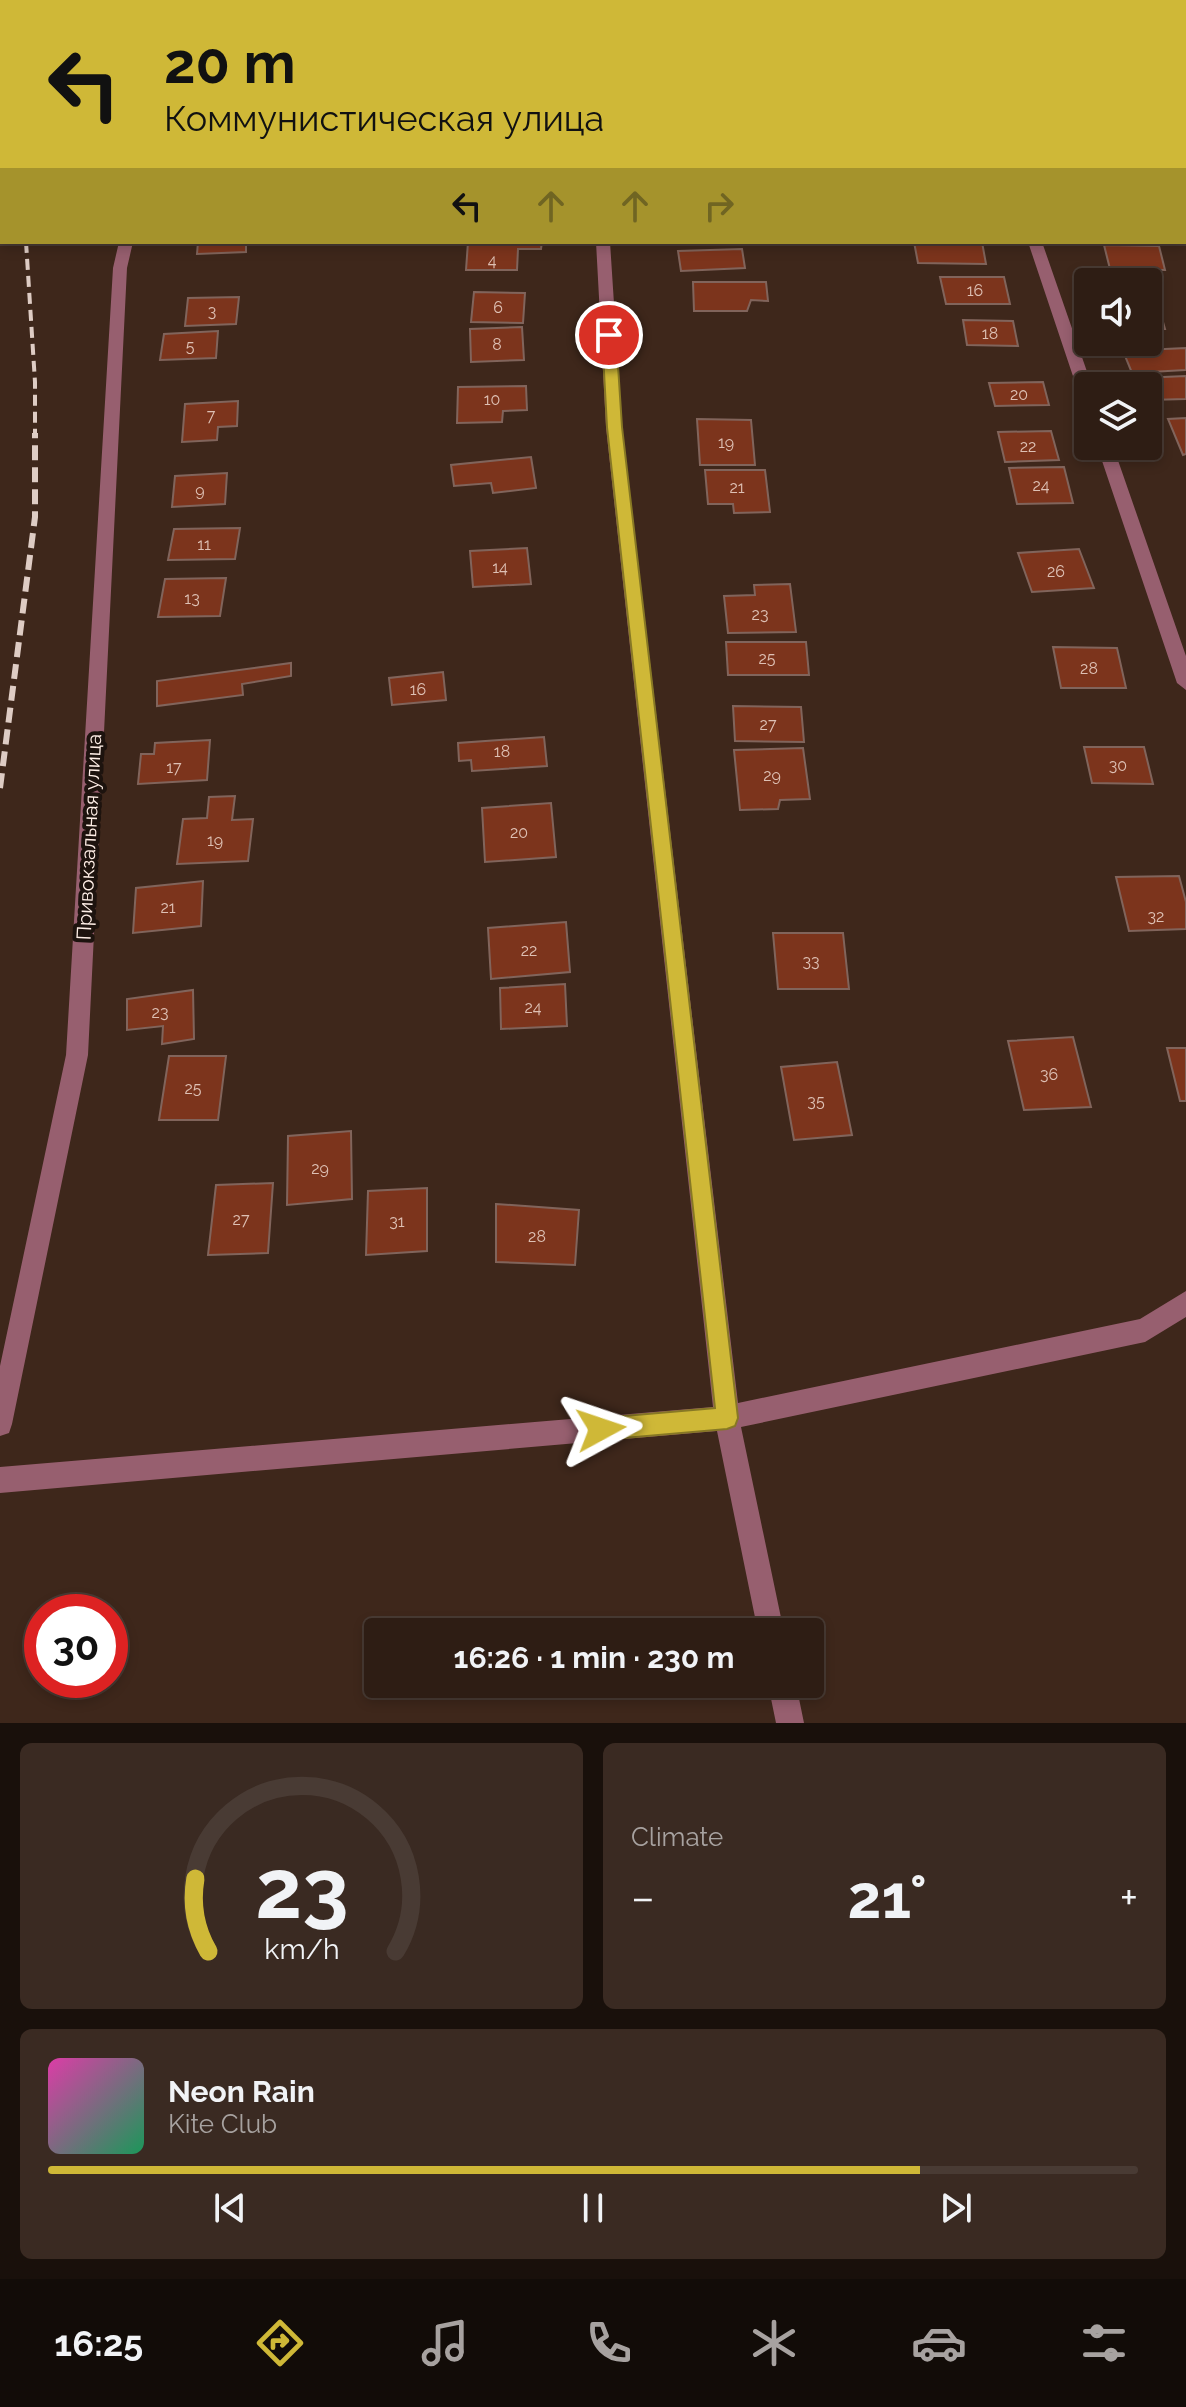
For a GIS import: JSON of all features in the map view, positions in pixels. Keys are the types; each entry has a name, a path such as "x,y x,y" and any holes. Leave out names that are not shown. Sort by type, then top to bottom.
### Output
{"street":[{"name":"Привокзальная улица","path":"0,1424 77,1055 120,268 126,244"},
{"path":"603,244 614,427 727,1418 768,1618"},
{"path":"1036,244 1079,372"},
{"path":"1110,460 1186,683"},
{"path":"0,1480 727,1418 1145,1330 1186,1303"},
{"path":"785,1698 790,1723"}],"building":[{"path":"198,244 246,244 246,252 197,254"},
{"path":"468,244 542,244 541,249 518,249 517,270 466,270"},
{"path":"914,244 982,244 986,264 918,263"},
{"path":"1104,245 1159,246 1165,270 1162,268 1110,268"},
{"path":"742,249 745,268 681,271 678,251"},
{"path":"940,277 1004,277 1010,304 946,304"},
{"path":"693,282 766,282 768,301 751,300 747,311 694,311"},
{"path":"474,292 525,293 523,323 471,322"},
{"path":"239,297 236,324 185,326 188,298"},
{"path":"963,320 1013,321 1018,346 967,345"},
{"path":"522,327 524,360 471,362 470,329"},
{"path":"218,331 216,358 160,360 164,334"},
{"path":"1186,348 1186,370 1132,372 1125,356 1162,356 1162,349"},
{"path":"1186,376 1186,399 1162,400 1162,377"},
{"path":"1043,382 1049,405 995,406 989,383"},
{"path":"526,386 527,410 503,411 502,422 457,423 458,387"},
{"path":"238,401 237,426 218,427 217,440 182,442 185,404"},
{"path":"1186,418 1186,454 1183,455 1168,419"},
{"path":"697,419 751,420 755,465 700,465"},
{"path":"1051,431 1059,460 1005,462 998,432"},
{"path":"531,457 536,488 493,493 491,483 454,486 451,465"},
{"path":"1064,467 1073,503 1017,504 1009,468"},
{"path":"705,470 765,470 770,512 734,513 733,504 708,504"},
{"path":"227,473 225,504 172,507 175,476"},
{"path":"240,528 235,559 168,560 174,529"},
{"path":"527,548 531,584 473,587 470,551"},
{"path":"1079,549 1094,588 1032,592 1018,553"},
{"path":"226,578 220,616 158,617 165,579"},
{"path":"790,584 796,632 728,633 724,596 755,595 754,585"},
{"path":"726,642 806,642 809,675 728,675"},
{"path":"1053,647 1117,648 1126,688 1061,688"},
{"path":"291,663 291,676 242,684 243,695 157,706 157,681"},
{"path":"443,672 446,700 392,705 389,678"},
{"path":"733,706 801,707 804,742 735,741"},
{"path":"544,737 547,766 472,771 471,760 459,761 458,743"},
{"path":"210,740 207,780 138,784 141,754 154,754 155,743"},
{"path":"1084,747 1144,747 1153,784 1092,783"},
{"path":"803,748 810,799 780,800 778,809 740,810 734,750"},
{"path":"235,796 232,820 253,819 248,861 177,864 183,819 207,818 209,797"},
{"path":"551,803 556,857 485,862 482,808"},
{"path":"1179,876 1186,902 1186,929 1129,931 1116,877"},
{"path":"203,881 201,926 133,933 136,888"},
{"path":"566,922 570,972 491,979 488,928"},
{"path":"773,933 843,933 849,989 778,989"},
{"path":"565,984 567,1026 501,1029 500,988"},
{"path":"193,990 194,1039 162,1044 163,1026 127,1030 127,999"},
{"path":"1073,1037 1091,1107 1024,1110 1008,1041"},
{"path":"1167,1048 1186,1048 1186,1101 1180,1101"},
{"path":"169,1056 226,1056 218,1120 159,1120"},
{"path":"837,1062 852,1135 794,1140 781,1067"},
{"path":"351,1131 352,1199 287,1205 288,1136"},
{"path":"273,1183 268,1253 208,1255 216,1185"},
{"path":"427,1188 427,1251 366,1255 368,1191"},
{"path":"496,1204 579,1210 575,1265 496,1262"}],"railway":[{"path":"0,788 35,517 35,382 26,244"}],"route":[{"path":"601,1429 727,1418 614,427 609,335"}]}
